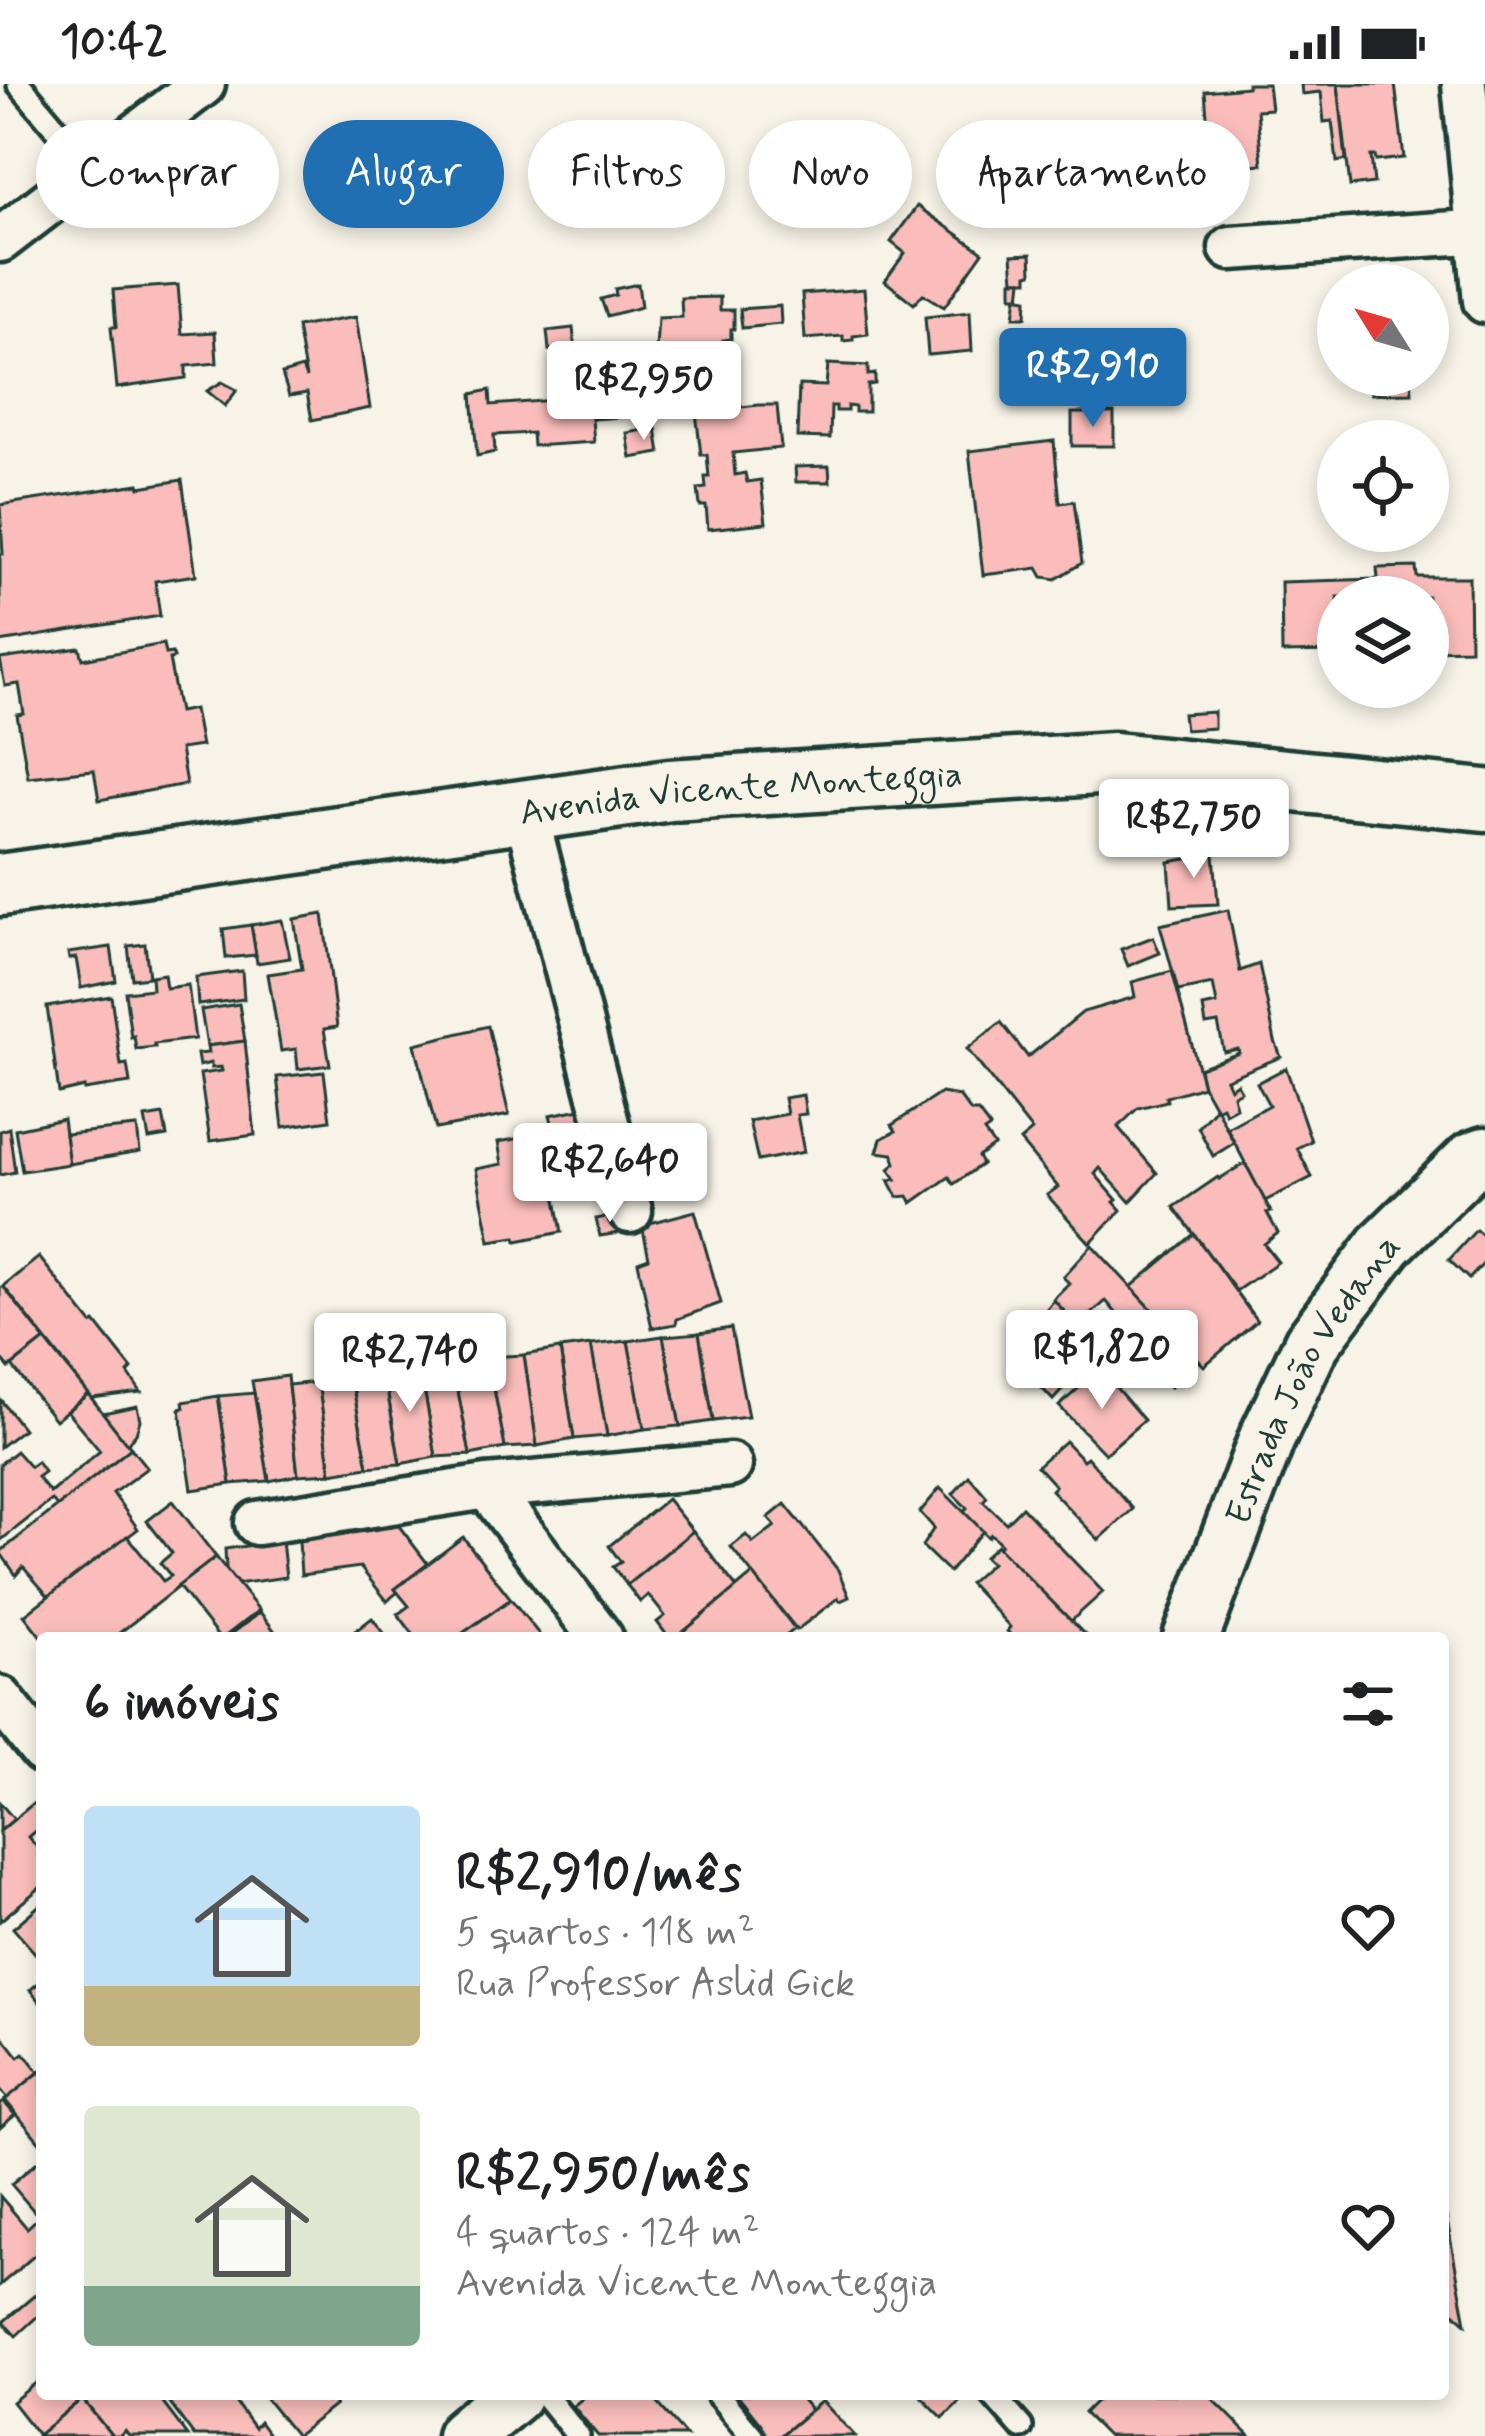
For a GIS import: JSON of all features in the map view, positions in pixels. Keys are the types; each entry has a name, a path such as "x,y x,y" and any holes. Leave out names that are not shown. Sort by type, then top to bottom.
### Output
{"main road":[{"name":"Avenida Vicente Monteggia","path":"0,885 670,790 1114,763 1485,800"}],"street":[{"path":"155,120 203,84"},
{"path":"1464,84 1482,230 1485,301"},
{"path":"0,240 36,212"},
{"path":"1232,248 1482,230"},
{"path":"525,810 630,1211"},
{"name":"Estrada João Vedana","path":"1193,1632 1267,1438 1312,1343 1386,1244 1472,1160 1485,1155"},
{"path":"256,1523 487,1487 730,1465"},
{"path":"487,1487 597,1632"},
{"path":"0,1698 36,1743"},
{"path":"464,2436 507,2400"}],"lane":[{"path":"19,84 49,120"},
{"path":"549,2400 578,2436"},
{"path":"722,2400 752,2436"},
{"path":"997,2400 1021,2427"}],"building":[{"path":"1268,84 1271,109 1257,110 1262,164 1250,165 1250,120 1207,120 1205,91"},
{"path":"1301,84 1338,84 1346,160 1337,162 1332,121 1324,122 1321,92 1302,94"},
{"path":"1338,84 1395,84 1404,158 1376,161 1371,156 1374,183 1350,186"},
{"path":"917,206 936,219 936,228 949,228 983,252 944,307 923,294 914,304 885,281 905,253 891,242 901,228 912,228"},
{"path":"1031,254 1028,280 1014,280 1012,255"},
{"path":"1012,280 1022,280 1020,298 1027,299 1026,317 1014,317 1017,296 1012,296"},
{"path":"638,284 641,307 607,316 601,299 616,295 615,289"},
{"path":"178,285 182,334 215,332 217,363 186,366 186,378 117,388 113,290"},
{"path":"864,289 868,334 843,341 843,336 805,339 802,294"},
{"path":"720,297 720,310 734,310 734,329 731,339 723,340 724,347 656,349 658,318 682,317 681,298"},
{"path":"780,306 781,324 742,328 740,309"},
{"path":"970,312 972,351 928,355 925,317"},
{"path":"356,317 370,408 312,420 307,393 289,396 282,374 302,368 306,378 297,327"},
{"path":"573,328 575,347 549,350 547,331"},
{"path":"828,364 868,366 868,375 875,374 875,384 868,385 868,412 847,406 847,411 836,411 831,406 830,438 797,437 799,385 826,386"},
{"path":"222,382 237,390 225,406 207,391"},
{"path":"490,390 491,405 590,397 594,442 533,446 532,433 494,435 495,452 477,456 472,394"},
{"path":"617,394 621,417 594,419 590,397"},
{"path":"777,405 781,448 733,453 735,475 745,473 747,482 761,480 766,523 708,529 706,506 700,506 698,489 706,488 705,477 709,477 707,455 701,455 696,412"},
{"path":"1072,413 1114,413 1114,446 1072,446"},
{"path":"656,428 660,453 631,458 627,433"},
{"path":"1054,441 1060,503 1074,501 1082,563 1056,579 1043,577 1038,568 983,575 969,451"},
{"path":"829,466 830,482 796,482 795,467"},
{"path":"182,480 196,575 155,581 160,616 0,642 0,505"},
{"path":"1416,567 1417,576 1378,576 1377,568"},
{"path":"1449,577 1469,577 1470,649 1449,650"},
{"path":"1317,581 1317,652 1282,653 1281,582"},
{"path":"163,644 165,654 172,653 174,658 169,659 179,712 194,709 201,746 180,749 186,784 99,800 94,770 28,777 17,715 24,714 19,684 5,686 0,659 80,648 83,659"},
{"path":"1214,712 1214,728 1185,730 1183,714"},
{"path":"1214,854 1218,904 1172,906 1169,862"},
{"path":"1228,910 1240,971 1259,964 1281,1057 1226,1079 1230,1088 1237,1083 1241,1091 1233,1095 1236,1107 1225,1113 1222,1106 1216,1109 1199,1068 1239,1053 1238,1049 1224,1052 1218,1023 1206,1025 1203,1007 1217,1004 1213,984 1178,991 1160,925"},
{"path":"323,914 337,1027 324,1029 330,1065 298,1069 296,1049 281,1051 268,974 302,969 294,919"},
{"path":"282,920 290,958 257,963 251,925"},
{"path":"251,925 256,955 226,958 223,929"},
{"path":"1153,937 1160,953 1128,966 1121,949"},
{"path":"145,944 149,977 132,979 128,946"},
{"path":"111,947 116,981 81,988 76,958 69,959 68,953"},
{"path":"242,971 244,999 198,1005 196,977"},
{"path":"1172,971 1203,1086 1138,1108 1118,1127 1157,1173 1130,1202 1100,1168 1095,1174 1121,1210 1090,1243 1047,1195 1058,1187 1020,1141 1032,1131 967,1049 1001,1022 1028,1057 1083,1012 1135,997 1132,982"},
{"path":"164,974 166,988 188,985 195,1039 136,1049 125,992 152,989 151,976"},
{"path":"111,996 121,1065 127,1064 130,1083 59,1093 47,1007"},
{"path":"239,1004 245,1041 207,1046 201,1010"},
{"path":"488,1026 509,1115 436,1129 415,1044"},
{"path":"245,1041 255,1135 210,1141 200,1074 222,1071 211,1068 211,1063 199,1066 197,1054 208,1053 207,1046"},
{"path":"1286,1068 1311,1141 1297,1148 1312,1177 1265,1201 1227,1128 1269,1105 1257,1083"},
{"path":"324,1072 330,1120 283,1127 277,1077"},
{"path":"941,1093 959,1096 971,1112 978,1112 990,1128 984,1132 994,1146 978,1157 982,1164 954,1184 949,1177 912,1203 908,1196 898,1197 889,1180 896,1179 889,1169 896,1163 893,1154 877,1152 881,1139 896,1131 892,1125"},
{"path":"803,1095 806,1114 797,1115 804,1152 758,1161 749,1121 787,1114 784,1098"},
{"path":"590,1107 604,1158 588,1162 586,1151 577,1153 574,1135 556,1138 550,1115"},
{"path":"1216,1107 1234,1143 1213,1156 1198,1127"},
{"path":"163,1115 167,1136 149,1139 145,1118"},
{"path":"63,1119 69,1164 22,1171 15,1129"},
{"path":"137,1127 140,1152 69,1164 65,1134"},
{"path":"9,1128 15,1172 0,1175 0,1131"},
{"path":"544,1134 552,1173 542,1174 544,1185 553,1183 562,1232 490,1241 476,1169 502,1164 498,1142"},
{"path":"1245,1163 1278,1233 1264,1244 1278,1262 1236,1291 1174,1207"},
{"path":"695,1211 721,1303 677,1319 676,1324 652,1328 638,1262 649,1258 642,1225"},
{"path":"620,1214 625,1232 600,1236 596,1219"},
{"path":"1476,1230 1485,1238 1485,1262 1469,1279 1449,1260"},
{"path":"1194,1234 1257,1321 1204,1366 1131,1287"},
{"path":"1092,1245 1200,1361 1170,1387 1128,1337 1133,1333 1106,1301 1078,1326 1053,1299 1069,1283 1063,1277"},
{"path":"39,1257 132,1369 128,1373 141,1392 92,1398 3,1286"},
{"path":"3,1286 45,1340 9,1368 0,1357"},
{"path":"1054,1300 1075,1324 1059,1342 1085,1365 1053,1400 1009,1353"},
{"path":"731,1328 748,1417 713,1421 699,1333"},
{"path":"699,1333 713,1421 680,1426 663,1336"},
{"path":"663,1336 680,1426 644,1429 628,1341"},
{"path":"45,1340 88,1394 55,1420 12,1366"},
{"path":"628,1341 644,1429 607,1436 591,1345"},
{"path":"591,1345 607,1436 574,1439 560,1349"},
{"path":"560,1349 574,1439 537,1446 524,1355"},
{"path":"524,1355 537,1446 505,1448 488,1357"},
{"path":"488,1357 505,1448 470,1455 453,1365"},
{"path":"453,1365 470,1455 436,1457 420,1366"},
{"path":"420,1366 436,1457 400,1464 384,1373"},
{"path":"1100,1369 1144,1420 1105,1454 1059,1406"},
{"path":"384,1373 400,1464 368,1467 351,1377"},
{"path":"287,1376 298,1475 269,1481 252,1381"},
{"path":"351,1377 368,1467 331,1473 318,1382"},
{"path":"318,1382 331,1473 298,1475 288,1385"},
{"path":"254,1393 269,1481 231,1484 218,1396"},
{"path":"88,1394 131,1448 57,1507 52,1500 0,1541 0,1464 16,1451 30,1467 37,1462 44,1472 37,1477 50,1493 100,1451 67,1411"},
{"path":"218,1396 231,1484 192,1490 180,1409 183,1402"},
{"path":"0,1399 23,1429 0,1447"},
{"path":"137,1406 140,1420 127,1444 103,1413"},
{"path":"1065,1441 1083,1460 1087,1457 1133,1509 1099,1540 1051,1490 1055,1486 1037,1466"},
{"path":"131,1448 147,1468 113,1493 138,1529 49,1597 23,1567 16,1575 0,1552"},
{"path":"969,1476 987,1497 983,1501 1006,1523 1022,1507 1103,1592 1071,1621 998,1547 1001,1544 964,1512 967,1508 953,1494"},
{"path":"940,1488 983,1531 949,1572 922,1546 934,1528 920,1512"},
{"path":"667,1499 693,1531 627,1585 613,1567 621,1562 609,1546"},
{"path":"173,1501 216,1557 121,1632 37,1632 24,1615 127,1536 163,1581 171,1576 160,1563 172,1553 147,1521"},
{"path":"785,1504 838,1570 849,1597 838,1598 797,1630 731,1547 746,1535 753,1543 775,1526 768,1518"},
{"path":"399,1526 428,1564 387,1601 360,1567 301,1575 299,1541"},
{"path":"693,1531 737,1588 683,1632 664,1632 657,1622 665,1616 648,1595 640,1602 627,1585"},
{"path":"463,1537 511,1599 464,1632 412,1632 398,1614 409,1606 395,1589"},
{"path":"282,1541 286,1577 237,1584 226,1569 225,1549"},
{"path":"997,1545 1082,1632 1008,1632 1010,1627 969,1583 991,1563 984,1557"},
{"path":"216,1557 259,1610 231,1632 214,1632 178,1586"},
{"path":"753,1574 795,1629 791,1632 683,1632"},
{"path":"511,1599 537,1632 464,1632"},
{"path":"260,1612 275,1632 234,1632"},
{"path":"372,1618 383,1632 354,1632"},
{"path":"0,1803 14,1819 0,1831"},
{"path":"36,1803 36,1830 28,1837 36,1846 36,1891 0,1921 0,1831"},
{"path":"36,1908 36,1954 13,1928"},
{"path":"0,2033 19,2057 24,2053 36,2075 8,2099 0,2089"},
{"path":"36,2075 36,2138 5,2100"},
{"path":"4,2102 15,2115 0,2128 0,2105"},
{"path":"36,2163 36,2213 11,2184"},
{"path":"0,2196 27,2228 36,2220 36,2254 0,2285"},
{"path":"1449,2231 1466,2323 1449,2307"},
{"path":"36,2294 36,2318 16,2336 3,2322"},
{"path":"36,2383 36,2400 81,2400 38,2435 12,2402"},
{"path":"83,2400 161,2400 188,2436 129,2436 125,2431 112,2436"},
{"path":"83,2400 112,2436 36,2436"},
{"path":"167,2400 233,2400 254,2428 259,2422 269,2436 194,2436"},
{"path":"267,2400 331,2400 335,2405 296,2436"},
{"path":"580,2400 655,2400 686,2436 598,2436 573,2406"},
{"path":"742,2400 802,2400 811,2410 780,2436 763,2436 756,2428 761,2424"},
{"path":"925,2400 961,2400 943,2418"},
{"path":"1097,2400 1214,2400 1250,2436 1107,2436 1084,2413"},
{"path":"822,2401 855,2436 780,2436 811,2410"}]}
